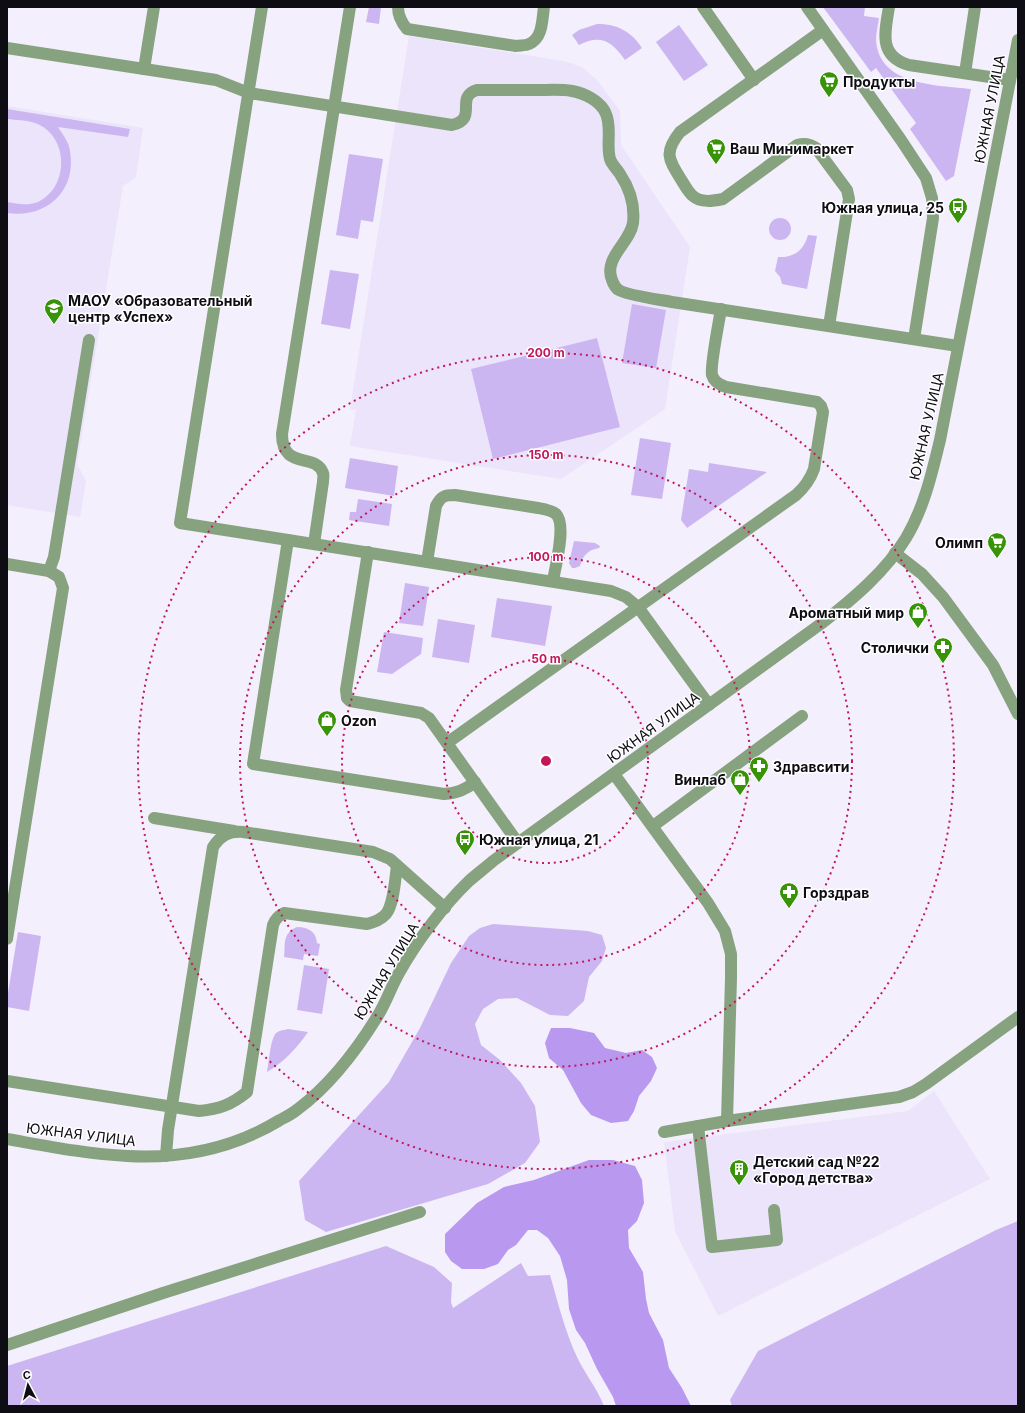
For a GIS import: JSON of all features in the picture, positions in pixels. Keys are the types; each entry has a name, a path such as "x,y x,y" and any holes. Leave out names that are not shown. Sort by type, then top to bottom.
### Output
{"street":[{"path":"144,69 154,7"},
{"path":"262,7 180,523 611,591 626,596 638,607 709,706"},
{"path":"314,544 323,482 323,472 318,465 294,457 287,452 282,445 282,434 350,7"},
{"path":"398,7 398,14 407,29 516,46 528,45 536,39 541,30 544,7"},
{"path":"702,7 754,80"},
{"path":"807,7 926,178 932,198 933,218 914,340"},
{"path":"889,7 885,42 888,51 900,63 1010,80"},
{"path":"965,73 975,7"},
{"path":"823,30 680,132 672,142 669,152 671,164 693,197 711,201 722,199 797,146 804,143 810,144 816,148 847,190 849,199 829,326"},
{"name":"ЮЖНАЯ УЛИЦА","path":"7,1139 93,1153 128,1156 166,1156 202,1151 238,1141 266,1128 298,1110 319,1091 356,1050 378,1016 400,972 428,928 469,881 493,861 709,706 850,602 872,580 906,538 932,476 1018,40"},
{"path":"7,48 216,80 249,93 452,125 463,120 466,114 467,96 471,92 477,90 563,90 579,93 587,96 603,109 605,113 609,123 610,159 626,183 633,206 631,233 611,262 610,272 612,281 619,291 638,296 958,346"},
{"path":"447,743 796,495 806,486 814,469 823,412 821,406 817,402 726,387 718,384 714,380 712,369 721,309"},
{"path":"49,571 54,557 89,340"},
{"path":"427,562 436,506 439,498 445,495 455,495 548,510 556,514 560,520 561,530 553,582"},
{"path":"288,540 252,764 444,794 456,793 467,789 475,782"},
{"path":"368,552 346,696 350,701 421,713 429,718 518,843"},
{"path":"895,553 922,574 943,597 993,665 1018,714"},
{"path":"7,564 49,571 59,577 63,588 11,886 7,939"},
{"path":"653,826 802,716"},
{"path":"614,774 653,826 725,931 731,954 727,1121"},
{"path":"154,818 373,852 390,859 445,908"},
{"path":"166,1156 171,1107 213,846 218,839 225,834 234,831 243,832"},
{"path":"7,1081 199,1111 216,1109 238,1100 247,1092 275,920 284,913 367,924 377,922 386,914 392,899 397,866"},
{"path":"664,1132 727,1121 899,1097 913,1092 926,1084 1018,1017"},
{"path":"698,1126 712,1247 777,1240 774,1210"},
{"path":"7,1345 163,1293 420,1212"}],"shaded area":[{"path":"369,7 381,7 379,24 366,22"},
{"path":"823,7 865,7 864,16 879,18 876,40 880,55 887,66 898,75 927,84 971,89 954,176 946,181 910,129 916,123 876,68 871,72"},
{"path":"597,24 611,25 623,30 633,37 642,48 625,60 615,48 605,41 593,40 579,45 572,35 579,30"},
{"path":"679,25 708,65 684,81 656,42"},
{"path":"409,36 557,60 571,63 583,68 598,81 620,111 621,145 690,247 665,409 561,479 350,446 356,410 350,409"},
{"name":"МАОУ «Образовательный центр «Успех»","path":"7,106 143,128 136,177 123,186 77,464 86,481 80,517 7,505"},
{"path":"7,109 130,129 128,137 58,127 67,142 70,151 71,165 69,178 63,190 56,199 46,207 21,214 7,213 7,202 30,204 38,202 48,195 56,185 60,174 61,161 59,149 54,138 46,129 32,122 7,119"},
{"path":"349,154 383,159 373,222 361,220 358,239 336,235"},
{"path":"780,218 788,221 791,229 788,237 780,240 772,237 769,229 772,221"},
{"path":"808,235 817,236 807,289 782,284 780,277 775,271 778,257 789,256 798,252 804,245"},
{"path":"330,270 359,274 350,329 321,324"},
{"path":"632,304 666,310 656,368 622,363"},
{"path":"597,338 620,427 493,459 471,369"},
{"path":"640,438 671,443 662,499 631,495"},
{"path":"350,458 398,466 394,496 345,488"},
{"path":"709,463 767,472 687,528 681,520 689,469 708,472"},
{"path":"358,499 392,504 389,526 349,520 350,512 356,512"},
{"path":"574,541 595,543 600,546 599,548 586,554 580,566 572,568 569,563"},
{"path":"405,583 429,587 423,626 399,623"},
{"path":"497,598 552,606 545,646 491,637"},
{"path":"438,619 475,625 469,663 432,657"},
{"path":"384,632 423,638 421,654 392,674 377,672"},
{"path":"493,924 588,931 602,935 606,948 602,961 589,977 584,1001 568,1016 550,1015 517,998 498,999 483,1009 475,1024 481,1045 500,1060 521,1083 535,1106 540,1142 525,1163 488,1184 326,1232 305,1220 299,1181 389,1082 420,1028 451,963 469,936 480,928"},
{"path":"297,927 308,929 313,933 317,943 320,944 318,956 304,954 303,960 284,957 286,936"},
{"path":"18,932 41,936 29,1011 7,1007"},
{"path":"304,965 329,969 322,1014 297,1010"},
{"path":"551,1028 570,1028 594,1033 605,1048 626,1053 642,1050 652,1057 657,1068 651,1081 639,1096 634,1111 628,1121 611,1123 591,1115 581,1103 563,1070 549,1058 545,1043"},
{"path":"288,1029 308,1032 290,1054 267,1072 274,1036 282,1030"},
{"path":"934,1091 990,1179 718,1316 675,1231 664,1142 908,1111"},
{"path":"589,1160 613,1160 635,1166 642,1180 644,1203 637,1221 628,1230 629,1248 643,1272 649,1313 663,1340 669,1368 682,1388 691,1406 616,1406 613,1397 597,1369 585,1343 576,1330 569,1309 567,1280 560,1256 548,1238 537,1230 528,1230 516,1245 508,1250 498,1264 484,1269 462,1269 451,1261 445,1252 445,1234 477,1203 504,1187 534,1180"},
{"path":"1018,1221 1018,1406 732,1406 730,1400 758,1351 996,1230"},
{"path":"386,1246 434,1267 452,1283 451,1302 453,1308 521,1263 528,1276 550,1275 562,1317 573,1347 580,1363 604,1406 7,1406 7,1366"}],"place":[{"name":"Продукты","path":"829,98"},
{"name":"Ваш Минимаркет","path":"716,165"},
{"name":"Южная улица, 25","path":"958,224"},
{"name":"МАОУ «Образовательный центр «Успех»","path":"54,325"},
{"name":"Олимп","path":"997,559"},
{"name":"Ароматный мир","path":"918,629"},
{"name":"Столички","path":"943,664"},
{"name":"Ozon","path":"327,737"},
{"name":"Здравсити","path":"759,783"},
{"name":"Винлаб","path":"740,796"},
{"name":"Южная улица, 21","path":"465,856"},
{"name":"Горздрав","path":"789,909"},
{"name":"Детский сад №22 «Город детства»","path":"739,1186"}]}
